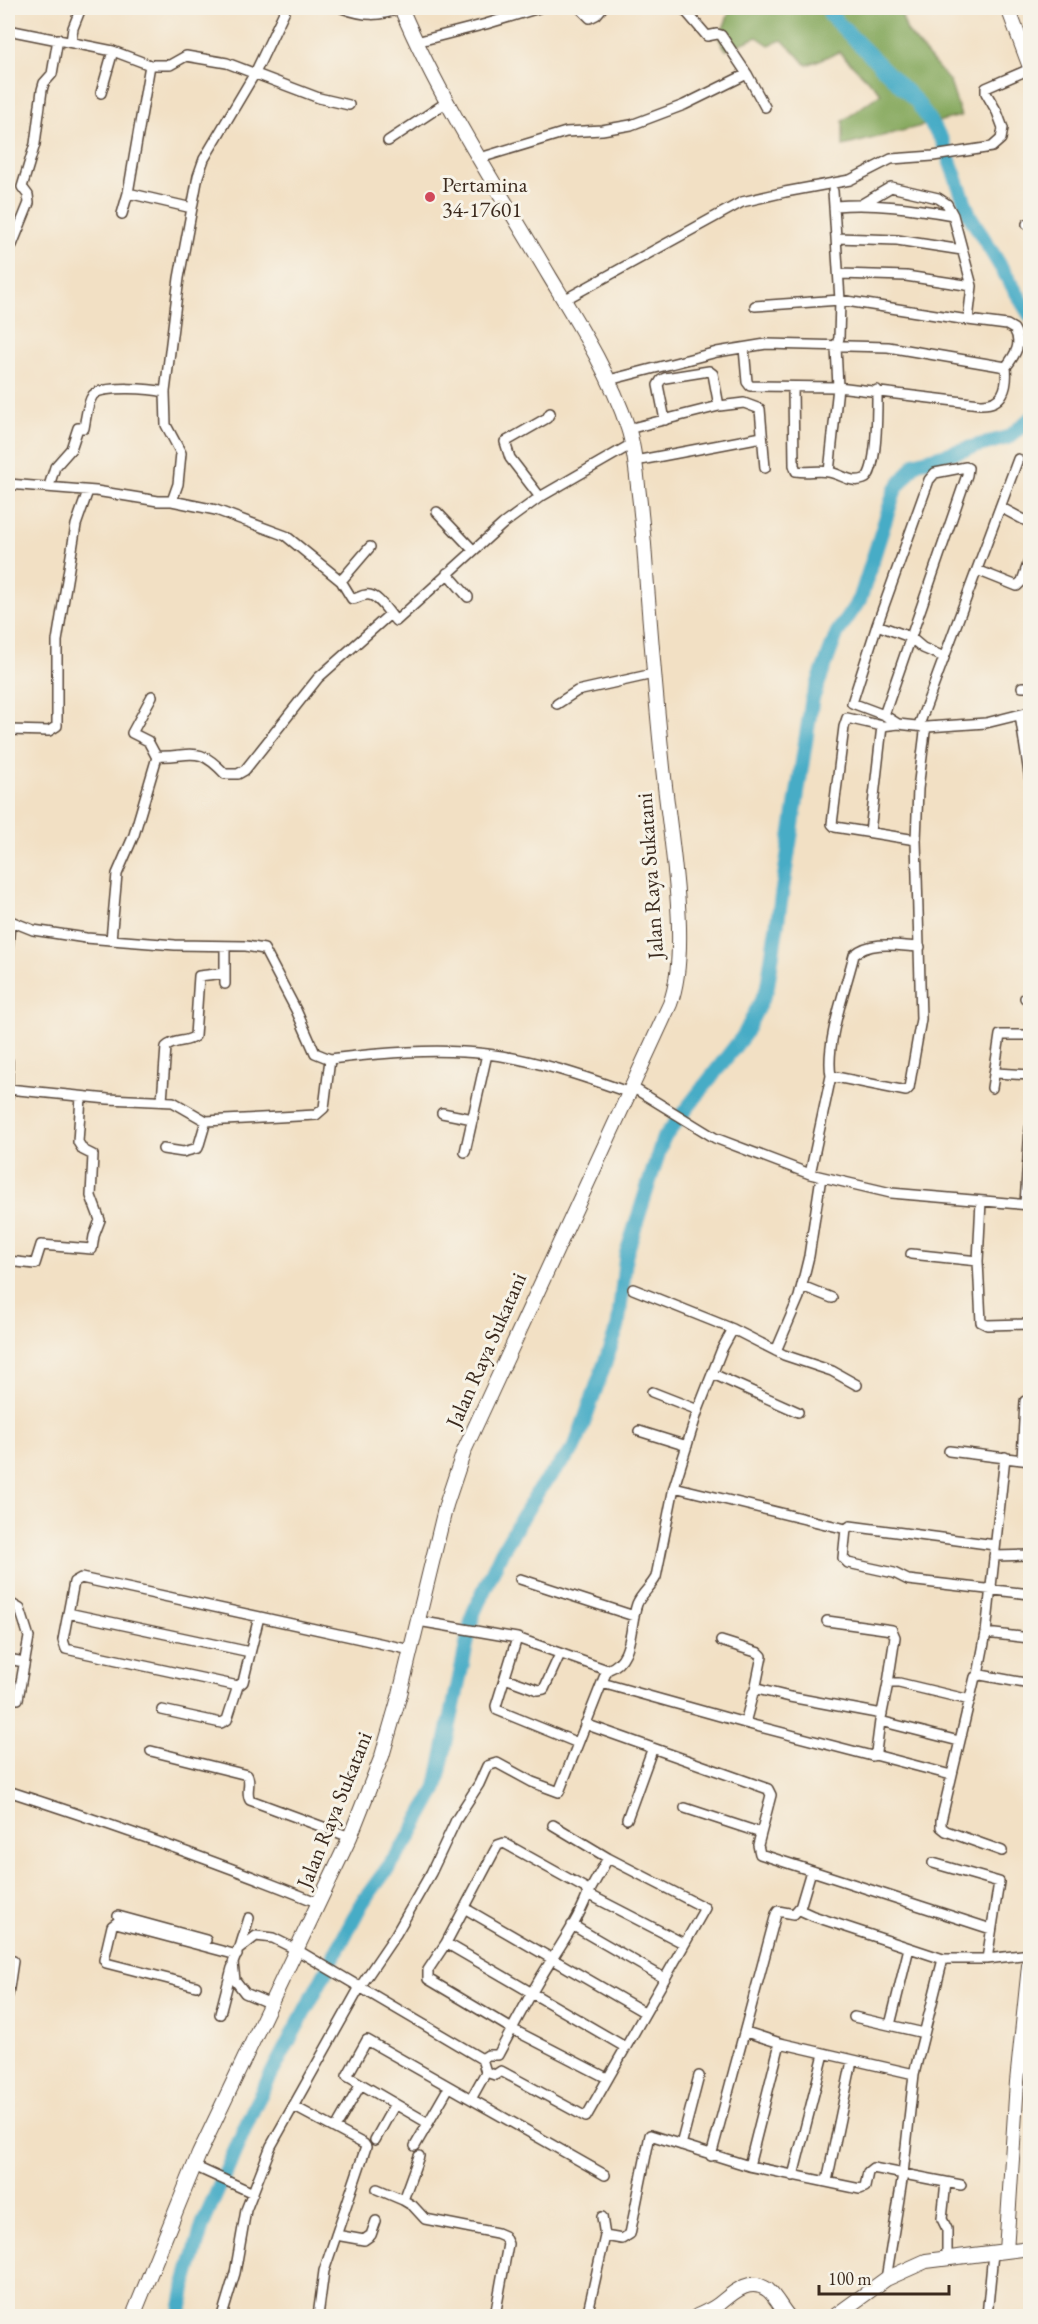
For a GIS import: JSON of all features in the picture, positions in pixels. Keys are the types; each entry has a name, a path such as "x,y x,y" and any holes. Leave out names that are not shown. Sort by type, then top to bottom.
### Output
{"main road":[{"name":"Jalan Raya Sukatani","path":"134,2316 201,2169 271,2004 350,1837 382,1756 411,1650 446,1505 464,1450 672,998 678,969 679,935 653,674 644,534 635,461 628,429 607,376 447,102 401,8"},
{"path":"1008,8 1030,68"},
{"path":"999,2252 1030,1955"},
{"path":"835,2316 886,2279 926,2261 1030,2248"},
{"path":"697,2316 717,2305 740,2287 759,2286 769,2291 788,2316"}],"street":[{"path":"71,42 73,28 81,8"},
{"path":"172,501 178,484 181,453 166,425 165,392 179,278 192,208 204,159 255,73 286,8"},
{"path":"342,8 371,16 387,14 401,8"},
{"path":"416,42 539,8"},
{"path":"580,8 590,18 602,8"},
{"path":"683,8 707,36 721,35 747,74 765,107"},
{"path":"8,30 112,51 150,65 170,65 186,56 227,63 319,98 349,105"},
{"path":"12,244 29,203 28,195 23,192 22,187 35,147 42,90 52,74 57,39"},
{"path":"101,93 112,51"},
{"path":"122,214 128,193 150,65"},
{"path":"564,300 742,202 850,180 891,159 933,156 992,147 1003,134 1003,128 986,93 986,88 1030,68"},
{"path":"480,158 566,132 631,126 684,105 747,74"},
{"path":"388,141 447,102"},
{"path":"862,204 891,187 938,198 946,204 953,214 972,286 968,320"},
{"path":"830,472 838,387 836,347 839,338 840,300 833,191"},
{"path":"128,193 192,208"},
{"path":"835,206 862,204 904,206 953,214"},
{"path":"837,238 897,240 962,250"},
{"path":"840,274 906,276 972,286"},
{"path":"744,348 748,385 761,388 838,387 991,405 998,402 1002,395 1007,377 1006,367 1016,354 1018,344 1014,329 1007,325 840,300 755,306"},
{"path":"607,376 717,352 766,344 888,347 1006,367"},
{"path":"665,420 658,386 665,378 709,371 712,374 719,406"},
{"path":"794,387 794,467 798,472 830,472 852,480 865,479 870,475 874,459 877,390"},
{"path":"49,486 55,467 71,449 78,428 84,428 93,396 98,392 133,388 165,392"},
{"path":"628,429 719,406 744,403 760,409 765,468"},
{"path":"540,498 510,458 505,442 546,418 550,412"},
{"path":"635,461 762,437"},
{"path":"8,484 96,491 158,501 172,501 216,510 286,536 341,581 352,599 366,594 372,597 394,620 399,620 447,573 503,524 540,498 632,444"},
{"path":"831,1076 907,1090 921,1018 916,840 923,726 944,657 1018,459"},
{"path":"884,715 967,475 968,468 966,467 935,473 929,480 877,625 844,727 832,824 835,827 916,840"},
{"path":"8,730 49,731 57,726 57,641 76,525 88,491"},
{"path":"1000,507 1030,523"},
{"path":"437,512 473,550"},
{"path":"341,581 370,547"},
{"path":"977,570 1017,586 1022,581 1030,558"},
{"path":"447,573 468,597"},
{"path":"157,757 183,753 200,755 211,759 228,775 241,773 318,678 390,614"},
{"path":"877,625 910,637 923,648 944,657"},
{"path":"557,704 577,691 653,674"},
{"path":"111,940 117,874 135,835 157,757 148,741 132,733 152,696"},
{"path":"852,703 884,715 898,724"},
{"path":"848,718 882,726 898,724 923,726 986,723 1030,712"},
{"path":"1020,715 1030,780"},
{"path":"870,832 882,726"},
{"path":"8,949 9,921 33,930 111,940 225,947 246,946 264,949 296,1010 315,1053 330,1059 386,1053 487,1054 580,1075 631,1090 715,1138 766,1158 810,1174 891,1194 1028,1204 1030,1128"},
{"path":"810,1174 831,1076 832,1045 843,990 854,955 857,952 880,946 920,947"},
{"path":"225,947 225,984"},
{"path":"162,1101 166,1047 170,1043 192,1039 195,1036 199,976 225,973"},
{"path":"992,1088 1000,1035 1030,1035"},
{"path":"465,1152 487,1054"},
{"path":"8,1089 81,1097 172,1102 206,1121 316,1116 324,1108 330,1059"},
{"path":"8,1061 8,1097"},
{"path":"996,1073 1030,1075"},
{"path":"8,1261 35,1264 40,1245 92,1249 100,1220 91,1196 93,1155 83,1150 78,1142 81,1097"},
{"path":"441,1113 473,1119"},
{"path":"163,1149 183,1152 198,1148 206,1121"},
{"path":"776,1351 793,1314 802,1287 821,1177"},
{"path":"981,1201 978,1261 982,1324 1030,1324"},
{"path":"911,1254 978,1261"},
{"path":"802,1287 832,1298"},
{"path":"633,1289 733,1329 776,1351 832,1371 857,1385"},
{"path":"418,1621 517,1638 607,1670 618,1665 626,1653 638,1602 656,1577 674,1487 698,1410 722,1349 733,1329"},
{"path":"713,1374 798,1412"},
{"path":"652,1392 698,1410"},
{"path":"949,1451 1026,1460 1025,1401"},
{"path":"639,1431 687,1446"},
{"path":"1002,1851 948,1833 942,1828 941,1821 958,1741 975,1677 978,1675 986,1633 1005,1457"},
{"path":"674,1487 846,1529 853,1527 995,1545"},
{"path":"846,1529 843,1558 846,1562 894,1572 908,1580 1030,1594"},
{"path":"994,1556 1030,1555"},
{"path":"238,1686 66,1648 63,1640 74,1582 81,1578 411,1650"},
{"path":"520,1579 634,1616"},
{"path":"8,1602 17,1606 26,1621 29,1637 18,1699"},
{"path":"68,1613 250,1652"},
{"path":"162,1710 221,1723 227,1720 238,1686 243,1682 259,1617"},
{"path":"827,1621 892,1630 895,1637 874,1755"},
{"path":"986,1633 1030,1638"},
{"path":"517,1638 496,1706 497,1710 578,1743"},
{"path":"721,1641 762,1656 745,1723"},
{"path":"505,1678 538,1690 544,1689 561,1654"},
{"path":"8,1659 24,1662"},
{"path":"222,2316 235,2273 246,2210 271,2146 360,1987 396,1934 431,1873 456,1820 482,1780 487,1766 496,1764 532,1782 559,1792 607,1670"},
{"path":"978,1675 1030,1684"},
{"path":"602,1683 745,1723 951,1775"},
{"path":"888,1683 899,1683 970,1700"},
{"path":"755,1690 881,1718 958,1741"},
{"path":"585,1725 768,1789 771,1795 758,1845 760,1854 991,1929"},
{"path":"627,1818 652,1750"},
{"path":"151,1751 247,1775 250,1800 350,1837"},
{"path":"8,1791 118,1826 231,1867 319,1903"},
{"path":"686,1808 761,1833"},
{"path":"501,2071 586,2117 683,1943 705,1908 608,1858 553,1825"},
{"path":"607,2078 513,2029 428,1979 428,1970 447,1943 494,1852 498,1845 504,1843 581,1886 588,1894 683,1943"},
{"path":"498,2055 608,1858"},
{"path":"933,1863 998,1881 999,1887 987,1959"},
{"path":"711,2156 776,1914 778,1911 794,1914 800,1907 811,1871"},
{"path":"800,1907 801,1911 813,1916 943,1959 987,1959 1030,1955"},
{"path":"466,1909 644,2012"},
{"path":"118,1916 237,1954"},
{"path":"220,2014 249,1918"},
{"path":"196,1986 106,1963 104,1960 112,1926 116,1923 237,1954"},
{"path":"572,1926 664,1978"},
{"path":"271,2004 245,1993 235,1980 237,1954 255,1936 273,1938 297,1950 482,2059"},
{"path":"447,1943 625,2047"},
{"path":"890,2025 909,1948"},
{"path":"886,2279 903,2174 914,2074 943,1959"},
{"path":"8,1960 13,1961 8,1995"},
{"path":"854,2017 924,2034"},
{"path":"746,2032 780,2043 914,2074"},
{"path":"428,2123 348,2076 367,2040 605,2175"},
{"path":"749,2166 780,2043"},
{"path":"794,2176 824,2054"},
{"path":"482,2059 488,2055 498,2055"},
{"path":"498,2055 501,2060 501,2071"},
{"path":"482,2059 486,2073 495,2075 501,2071"},
{"path":"827,2181 852,2061"},
{"path":"471,2099 486,2073"},
{"path":"681,2145 699,2076"},
{"path":"339,2122 361,2084"},
{"path":"403,2200 417,2151 428,2123 449,2087"},
{"path":"375,2140 394,2104"},
{"path":"293,2106 366,2147 324,2271 318,2316"},
{"path":"605,2236 622,2239 630,2234 648,2137 654,2135 711,2156 749,2166 864,2189 870,2169 960,2185"},
{"path":"201,2169 253,2193"},
{"path":"946,2182 942,2218 947,2229 947,2258"},
{"path":"377,2189 413,2206 425,2219 497,2233 506,2238 508,2244 495,2316"},
{"path":"587,2316 605,2236 602,2217"},
{"path":"336,2235 364,2240 371,2235 376,2221"},
{"path":"987,2316 999,2252"}],"green space":[{"path":"731,8 899,8 907,31 950,82 961,116 843,146 843,121 881,93 839,52 807,65 782,40 769,45 757,37 726,50 719,39"}],"waterway":[{"path":"828,8 831,16 917,102 942,140 970,216 1030,315"},
{"path":"180,2316 185,2286 203,2224 255,2105 362,1903 406,1843 436,1789 473,1614 502,1551 540,1488 575,1447 618,1326 626,1255 663,1139 744,1035 767,989 812,700 837,633 860,599 895,490 916,463 1009,437 1030,419"}],"place":[{"name":"Pertamina 34-17601","path":"430,197"}]}
